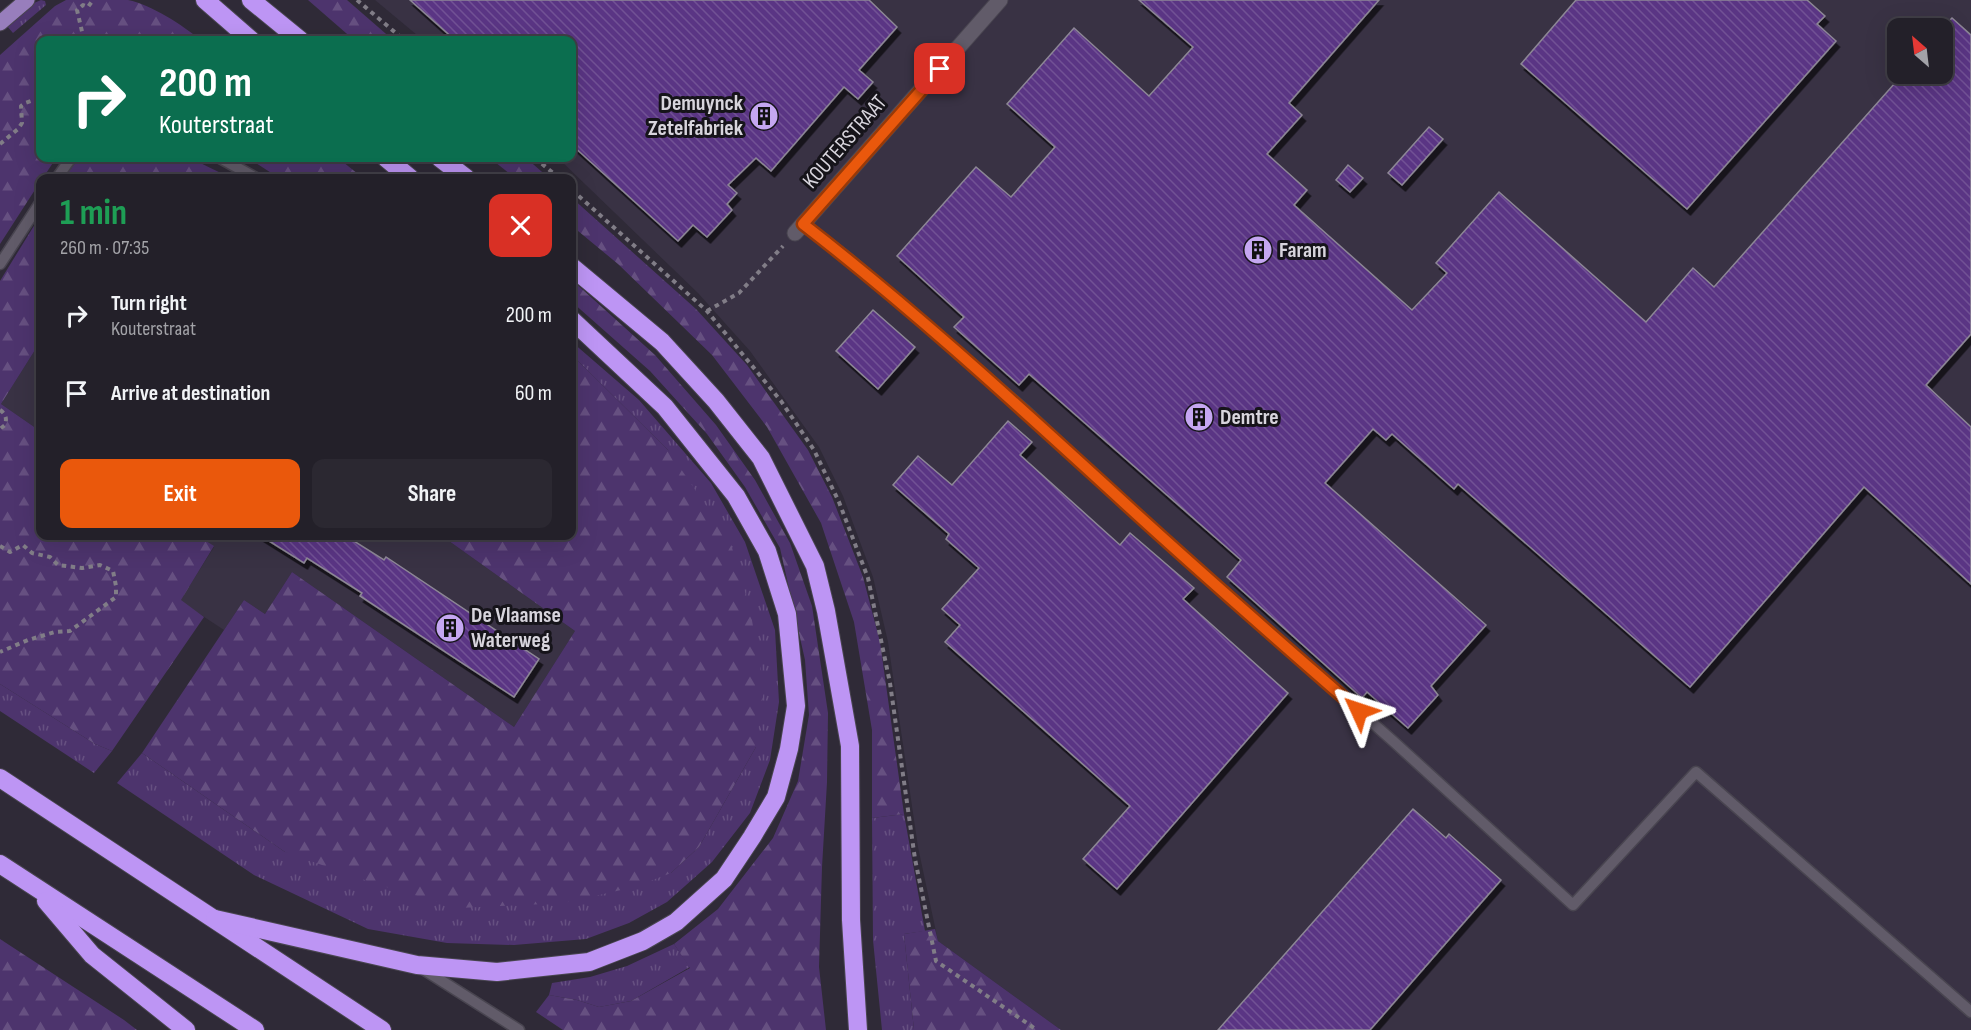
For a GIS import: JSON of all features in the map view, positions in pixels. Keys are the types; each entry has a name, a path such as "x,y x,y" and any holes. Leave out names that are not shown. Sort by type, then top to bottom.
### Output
{"highway":[{"path":"205,0 246,36"},
{"path":"251,0 295,36"},
{"path":"391,162 405,174"},
{"path":"445,162 461,174"},
{"path":"576,270 662,342 716,401 761,458 815,566 826,611 850,746 851,920 858,1030"},
{"path":"214,919 417,965 497,972 589,962 643,941 676,922 724,879 752,837 776,797 789,749 796,706 787,614 767,551 736,496 665,407 576,324"},
{"path":"0,778 382,1030"},
{"path":"0,864 255,1030"},
{"path":"33,886 92,955 186,1030"}],"main road":[{"path":"0,23 27,0"}],"street":[{"name":"KOUTERSTRAAT","path":"799,228 1000,0"}],"lane":[{"path":"227,162 249,174"},
{"path":"0,264 36,209"},
{"path":"799,228 849,259 1026,411 1119,499 1393,741 1573,905 1696,772 1971,1012"},
{"path":"417,965 519,1030"}],"path":[{"path":"357,0 399,36"},
{"path":"83,36 78,10 83,5 88,7 93,1"},
{"path":"0,144 22,123 21,106 36,99"},
{"path":"541,162 554,174"},
{"path":"707,311 739,293 799,228"},
{"path":"0,410 4,412 7,419 5,425 0,429"},
{"path":"0,546 10,552 23,545 32,553 50,557 58,565 66,567 82,568 100,565 113,571 117,586 116,597 70,631 37,637 0,652"},
{"path":"936,961 1036,1030"}],"shaded area":[{"path":"375,0 1971,0 1971,1030 1061,1030 938,941 918,847 888,642 873,577 843,496 819,447 750,351 698,293 562,162 576,162 576,36 418,36"},
{"path":"36,348 36,428 1,404"},
{"path":"204,540 448,540 575,631 514,727 292,572 265,614 244,600 224,630 180,601 214,547"}],"green space":[{"path":"66,0 128,0 147,6 166,16 196,36 36,36 36,162 53,162 46,174 36,174 36,188 0,244 0,55 55,6"},
{"path":"308,0 347,0 388,36 349,36"},
{"path":"45,1 46,5 13,33 7,26 34,3"},
{"path":"76,162 198,162 223,174 67,174"},
{"path":"254,162 343,162 358,174 273,174"},
{"path":"495,162 531,162 544,174 510,174"},
{"path":"576,202 696,309 747,365 808,450 832,497 863,577 880,642 904,814 872,818 872,730 854,622 821,523 767,427 712,355 618,264 576,229"},
{"path":"36,222 36,348 1,404 36,428 36,540 204,540 214,546 181,600 204,617 112,751 95,744 0,684 0,281"},
{"path":"576,284 655,355 716,425 755,480 790,543 812,606 828,713 819,967 826,1030 563,1030 536,1012 549,995 599,1007 631,1001 690,968 674,944 718,909 773,838 798,781 809,715 805,660 780,548 745,487 707,434 650,371 576,306"},
{"path":"576,345 639,400 711,483 745,542 775,630 779,702 770,760 750,813 712,862 667,902 629,923 586,939 514,945 447,943 368,929 254,875 117,783 142,753 285,852 671,873 699,847 756,747 668,450 576,359"},
{"path":"576,359 668,450 730,541 750,609 764,689 756,747 699,847 671,873 634,887 564,903 459,908 376,884 285,852 142,753 244,600 265,614 292,572 514,727 575,631 448,540 576,540"},
{"path":"0,684 95,744 112,751 94,773 0,711"},
{"path":"904,814 925,931 904,934 914,1030 882,1030 873,940 872,818"},
{"path":"935,929 938,941 1061,1030 914,1030 904,934"},
{"path":"0,939 124,1020 137,1030 0,1030"},
{"path":"674,944 690,967 631,1001 599,1007 549,995 552,983 590,977 627,966"}],"building":[{"name":"Demuynck Zetelfabriek","path":"410,0 869,0 897,27 859,70 873,82 858,99 844,87 771,171 756,158 728,185 737,193 727,204 732,210 707,237 693,225 678,241 576,149 576,36 450,36"},
{"path":"1139,0 1379,0 1289,103 1302,115 1267,154 1307,190 1294,205 1412,310 1447,273 1436,263 1499,192 1646,322 1693,268 1714,287 1894,84 1953,84 1953,19 1971,35 1971,334 1926,385 1971,427 1971,584 1864,487 1690,687 1458,484 1454,489 1392,434 1386,440 1373,429 1325,483 1486,625 1431,686 1438,695 1408,728 1367,692 1362,698 1227,577 1241,560 1029,374 1019,385 954,327 964,317 897,256 976,167 1011,197 1055,147 1007,104 1074,28 1149,96 1193,47"},
{"path":"1576,0 1807,0 1825,16 1817,24 1836,41 1687,209 1521,64"},
{"path":"1429,127 1443,139 1402,185 1388,173"},
{"path":"1348,165 1363,178 1350,192 1336,180"},
{"path":"873,310 915,347 878,389 836,351"},
{"path":"1008,421 1032,442 1020,455 1120,545 1130,533 1194,588 1183,599 1288,693 1117,889 1083,859 1130,806 945,642 960,625 942,609 979,568 946,539 949,534 893,485 918,456 952,485"},
{"name":"De Vlaamse Waterweg","path":"267,540 352,540 384,560 386,557 539,659 514,697 360,596 362,593 307,558 304,563"},
{"path":"1413,809 1446,838 1449,834 1501,880 1370,1030 1218,1030"}],"place":[{"name":"Demuynck Zetelfabriek","path":"764,116"},
{"name":"Faram","path":"1258,250"},
{"name":"Demtre","path":"1199,417"},
{"name":"De Vlaamse Waterweg","path":"450,628"}],"route":[{"path":"940,69 803,224 849,259 1026,411 1119,499 1359,711"}]}
